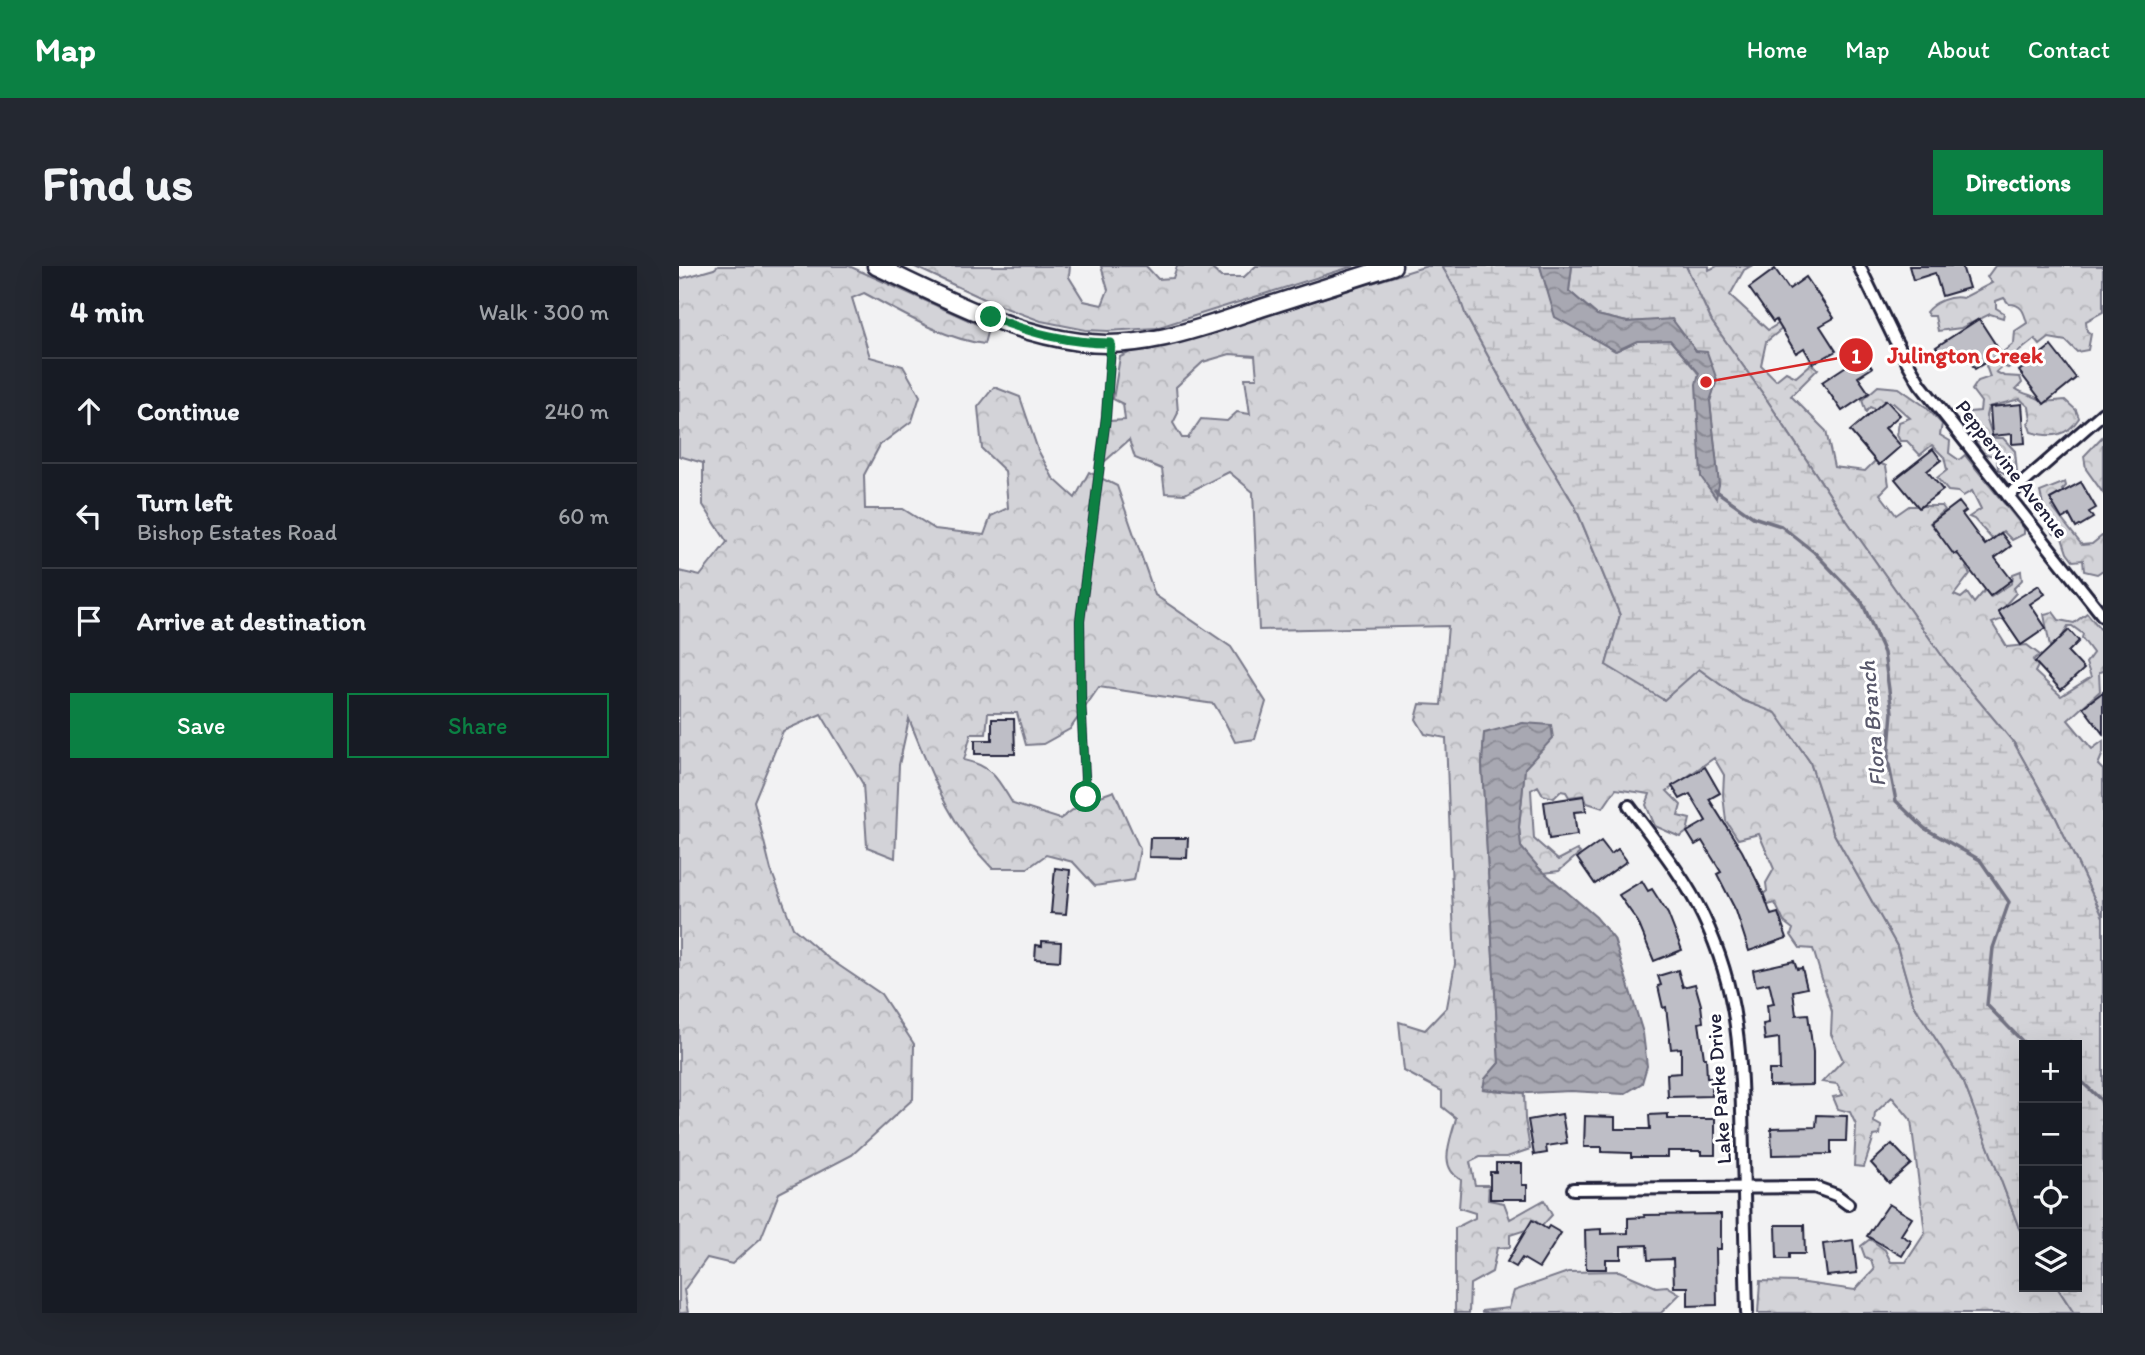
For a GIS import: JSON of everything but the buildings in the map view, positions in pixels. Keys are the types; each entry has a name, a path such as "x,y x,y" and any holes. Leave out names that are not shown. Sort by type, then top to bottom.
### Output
{"street":[{"path":"876,266 1021,329 1082,343 1144,341 1210,325 1393,266"},
{"name":"Peppervine Avenue","path":"1859,266 1899,350 1920,384 2103,617"},
{"path":"2008,496 2103,414"},
{"name":"Lake Parke Drive","path":"1629,806 1683,880 1703,916 1729,983 1741,1065 1747,1313"},
{"path":"1573,1189 1814,1187 1836,1195 1848,1204"}],"lane":[{"path":"1086,797 1080,621 1106,417 1111,343"}],"green space":[{"path":"718,266 849,266 988,329 984,344 968,341 922,324 864,293 852,298 870,357 903,366 920,396 912,421 880,445 864,475 865,509 903,509 935,529 984,535 991,516 1008,508 1005,471 982,449 978,407 994,387 1020,397 1038,450 1053,478 1075,498 1089,472 1117,486 1155,595 1231,647 1266,702 1255,739 1235,742 1214,704 1099,687 1070,729 1043,744 1026,745 1017,713 988,713 986,734 971,734 964,760 982,766 994,775 1013,804 1060,819 1084,802 1114,791 1140,849 1134,880 1095,886 1073,862 1046,855 1028,868 992,868 977,852 953,817 909,719 899,765 895,858 867,847 863,784 821,714 783,731 754,801 771,870 793,928 828,958 881,994 914,1044 913,1099 852,1155 779,1193 761,1238 732,1264 707,1258 684,1290 688,1313 679,1313 679,571 700,576 727,542 703,505 703,463 679,456 679,279"},
{"path":"913,266 1070,266 1069,277 1084,301 1102,305 1108,290 1101,266 1146,266 1158,279 1173,278 1177,266 1209,266 1221,277 1244,277 1256,266 1354,266 1156,328 1108,331 1086,330 1041,321 995,304"},
{"path":"1427,266 1442,266 1460,296 1466,316 1529,430 1575,506 1620,615 1606,665 1699,669 1742,700 1776,712 1810,762 1833,832 1897,946 1914,1005 1964,1083 2019,1228 2019,1292 2060,1292 2074,1313 1758,1313 1760,1281 1798,1282 1855,1290 1874,1270 1871,1260 1865,1257 1861,1246 1870,1239 1885,1250 1891,1262 1906,1262 1925,1233 1911,1120 1892,1097 1875,1113 1874,1122 1881,1126 1880,1135 1874,1136 1864,1167 1854,1166 1856,1125 1850,1112 1838,1109 1833,1097 1843,1095 1837,1084 1822,1082 1843,1060 1831,1034 1832,1012 1813,949 1800,948 1791,935 1793,929 1784,922 1775,903 1762,907 1762,895 1767,891 1766,883 1774,869 1759,834 1738,839 1726,821 1724,775 1714,758 1667,791 1681,805 1678,816 1690,819 1687,832 1680,837 1655,826 1646,805 1650,794 1616,789 1603,808 1587,803 1584,795 1569,797 1566,792 1561,791 1554,798 1543,795 1538,786 1531,790 1534,839 1558,860 1577,850 1580,853 1559,871 1544,873 1521,847 1519,827 1525,768 1523,723 1484,734 1482,765 1499,1063 1485,1079 1483,1089 1524,1093 1530,1149 1507,1157 1480,1157 1470,1162 1475,1185 1489,1185 1488,1200 1504,1203 1510,1219 1544,1200 1552,1215 1542,1226 1534,1220 1526,1230 1510,1235 1510,1247 1497,1248 1492,1272 1470,1284 1469,1313 1455,1313 1455,1228 1475,1218 1475,1213 1459,1208 1461,1180 1449,1168 1449,1144 1456,1118 1442,1107 1442,1091 1404,1071 1399,1022 1425,1030 1447,1007 1455,964 1446,738 1425,734 1416,719 1420,704 1441,705 1448,626 1259,630 1253,492 1229,472 1185,494 1165,493 1162,469 1135,458 1129,440 1103,463 1109,421 1125,420 1123,404 1113,399 1120,357 1135,350 1178,343","holes":["1230,354 1255,356 1257,378 1245,378 1250,414 1237,412 1227,421 1201,419 1188,438 1182,438 1173,423 1178,413 1176,387 1203,362"]},
{"path":"1442,266 1540,266 1556,317 1615,351 1637,341 1670,340 1699,374 1719,485 1710,401 1717,379 1672,320 1627,322 1597,315 1569,291 1572,266 1686,266 1712,322 1847,521 1947,663 2014,743 2056,818 2103,917 2103,1313 2074,1313 2060,1292 2082,1292 2082,1040 2019,1040 2019,1228 1964,1083 1914,1005 1897,946 1833,832 1810,762 1776,713 1742,700 1699,669 1664,700 1606,665 1620,615 1575,506 1466,316 1459,296"},
{"path":"1686,266 1709,266 1709,270 1717,266 1751,266 1744,270 1730,295 1768,330 1783,321 1788,324 1766,342 1761,365 1776,380 1786,372 1796,377 1811,364 1818,369 1791,396 1826,431 1834,467 1865,471 1875,461 1886,466 1889,485 1880,494 1896,515 1909,506 1942,506 1945,510 1930,523 1957,555 1979,540 1985,544 1975,552 1966,568 1970,574 1954,595 1961,598 1967,593 1974,603 1985,590 1991,597 2012,583 2013,574 2021,571 2022,580 2014,588 2016,593 2006,604 2008,609 2001,615 2003,619 1992,623 2007,647 2027,645 2040,655 2033,660 2038,666 2035,672 2061,696 2091,677 2086,663 2093,653 2082,638 2083,634 2072,626 2068,626 2062,637 2050,647 2044,614 2053,612 2059,620 2074,623 2087,613 2103,632 2100,691 2068,720 2092,749 2103,741 2103,753 2098,765 2103,770 2103,917 2056,818 2014,743 1947,663 1847,521 1712,322"},
{"path":"1995,266 2103,266 2103,312 2086,321 2087,331 2091,334 2088,350 2077,352 2066,341 2049,338 2040,345 2035,339 2012,357 2016,362 2008,368 2003,366 1996,372 2004,376 2020,377 2022,383 2016,389 2044,402 2065,400 2076,410 2079,418 2064,432 2045,435 2031,432 2028,423 2031,420 2029,407 2020,399 1988,407 1986,416 1993,438 2003,438 2015,451 2017,472 2008,476 1998,469 1997,457 1983,453 1965,425 1969,412 1980,411 1981,402 1972,390 1978,381 1990,377 1986,366 2014,343 2015,331 2027,323 2023,312 2020,307 2009,304 2004,298 1996,301 1996,308 2004,313 2003,318 1990,314 1961,328 1938,331 1935,316 1929,316 1926,312 1943,300 1963,298 1992,283 1987,277"},
{"path":"1878,386 1899,388 1926,407 1942,424 1940,435 1950,441 1949,453 1959,460 1965,455 2024,528 2024,534 2012,540 2003,531 1992,539 1969,517 1981,509 1972,491 1963,496 1958,492 1948,491 1937,478 1947,470 1944,457 1932,445 1920,455 1907,441 1900,441 1897,435 1899,422 1910,418 1893,403 1887,402 1878,411 1870,407 1866,412 1862,400"},
{"path":"2103,436 2103,493 2086,469 2084,456"},
{"path":"2065,482 2066,486 2062,490 2064,493 2052,507 2082,545 2092,544 2103,535 2103,570 2097,574 2084,571 2083,560 2073,561 2061,535 2054,534 2048,525 2040,492"},
{"path":"1619,1271 1656,1287 1667,1286 1680,1294 1661,1313 1482,1313 1509,1308 1514,1291 1568,1272"}],"water":[{"path":"1540,266 1572,266 1569,291 1597,315 1627,322 1672,319 1696,351 1707,352 1717,380 1710,401 1719,485 1716,498 1701,477 1696,384 1699,373 1670,340 1637,341 1616,351 1555,317"},
{"path":"1523,723 1551,725 1553,738 1525,768 1519,827 1521,847 1539,868 1596,917 1614,939 1643,1033 1647,1066 1642,1083 1624,1094 1571,1091 1528,1093 1483,1089 1485,1079 1499,1063 1482,765 1484,733"}],"waterway":[{"name":"Flora Branch","path":"1715,490 1753,517 1781,526 1814,552 1862,602 1884,653 1892,712 1888,760 1896,801 1924,828 1980,860 2009,902 1993,948 1987,1005 2021,1040"},
{"name":"Flora Branch","path":"2082,1082 2101,1100 2103,1108"}],"place":[{"name":"Julington Creek","path":"1706,382"}],"route":[{"path":"991,317 1049,337 1082,343 1111,343 1106,417 1080,621 1086,797"}]}
